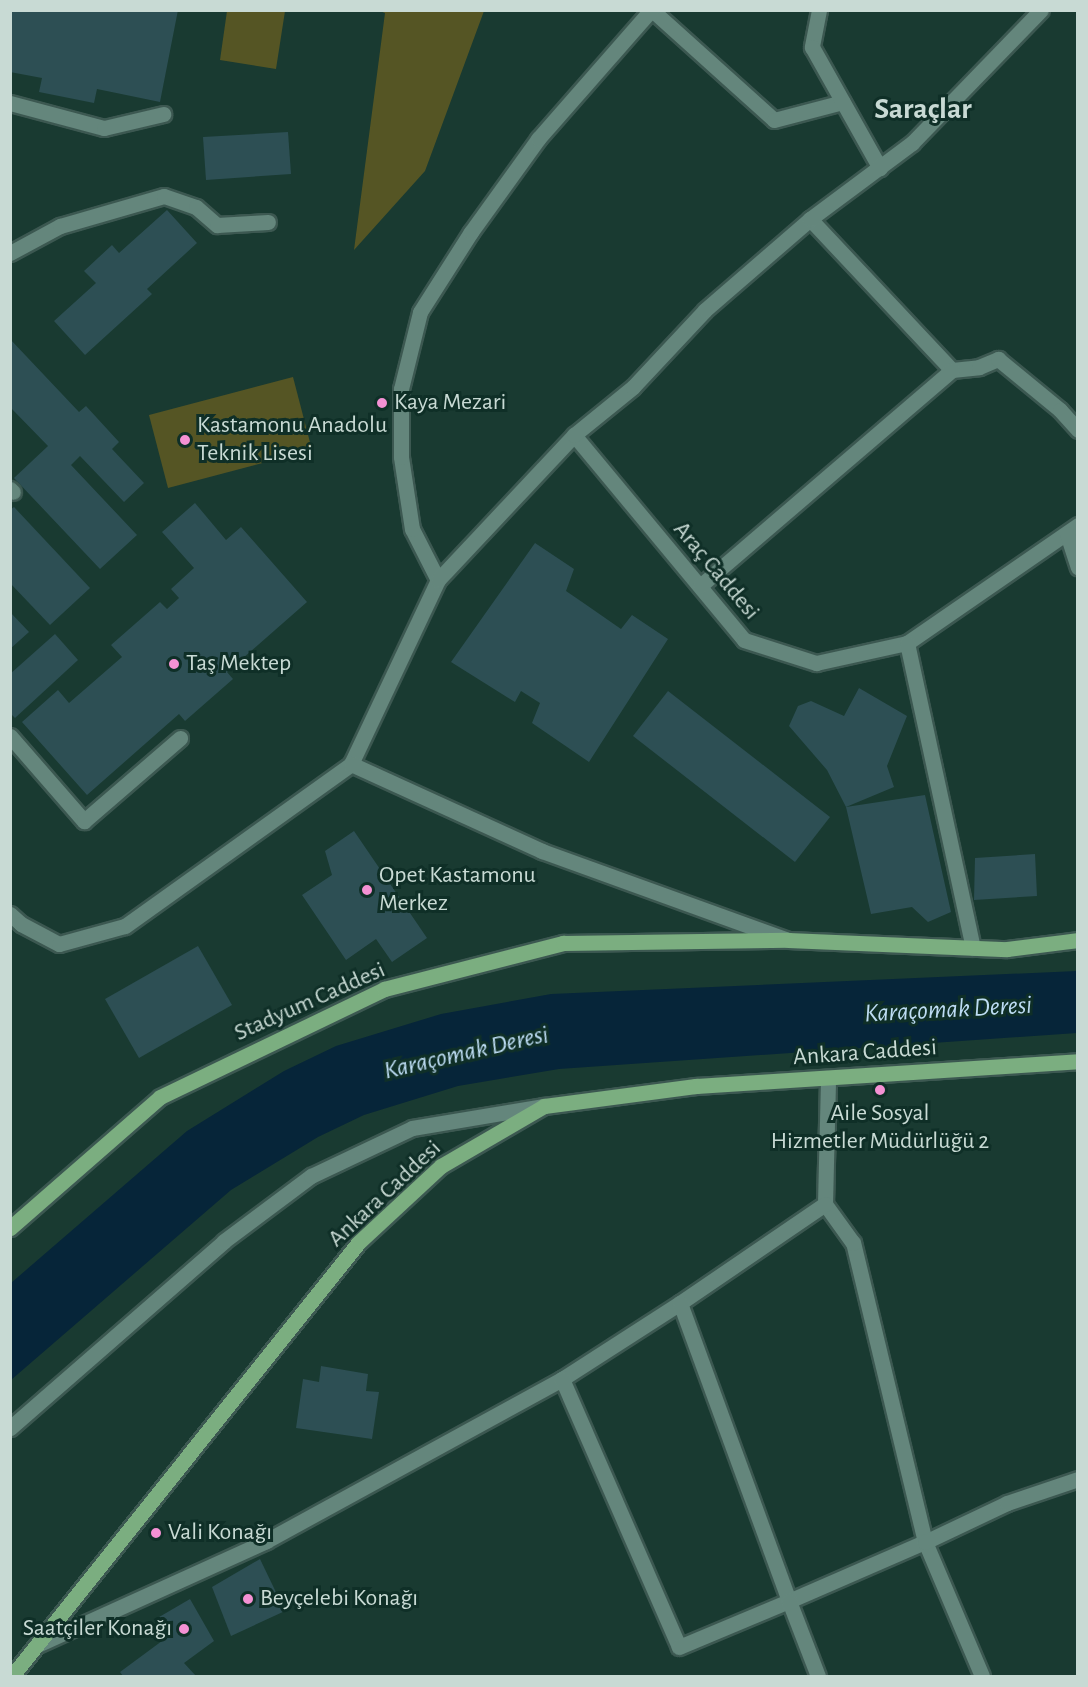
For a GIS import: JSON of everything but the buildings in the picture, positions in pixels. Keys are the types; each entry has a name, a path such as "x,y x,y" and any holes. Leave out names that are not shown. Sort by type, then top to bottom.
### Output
{"main road":[{"path":"788,940 1007,949 1077,940"},
{"name":"Stadyum Caddesi","path":"10,1228 160,1097 384,989 563,943 788,940"},
{"name":"Ankara Caddesi","path":"12,1677 358,1243 441,1166 544,1106 696,1086 1077,1061"}],"street":[{"path":"438,580 412,529 401,458 402,389 420,312 471,232 538,139 652,10 774,120 843,102"},
{"path":"819,10 812,47 880,168"},
{"path":"10,914 21,924 59,944 125,926 351,764 438,580 574,435 633,387 705,310 810,219 912,143 1041,10"},
{"path":"10,103 104,128 164,114"},
{"path":"10,253 60,226 164,196 196,207 217,225 268,222"},
{"path":"810,219 952,370"},
{"path":"700,586 952,370 979,367 998,359 1060,410 1077,430"},
{"name":"Araç Caddesi","path":"574,435 744,640 816,663 907,643 1072,530"},
{"path":"1072,530 1077,567"},
{"path":"907,643 973,948"},
{"path":"10,736 84,821 180,738"},
{"path":"351,764 542,851 788,940"},
{"path":"828,1078 825,1204 853,1243 925,1542 982,1677"},
{"path":"10,1428 224,1241 311,1176 412,1128 544,1106"},
{"path":"37,1645 266,1541 562,1379 680,1303 825,1204"},
{"path":"680,1303 818,1677"},
{"path":"562,1379 679,1647 925,1542 1007,1503 1077,1479"}],"shaded area":[{"path":"227,11 285,11 276,69 220,60"},
{"path":"380,11 484,11 425,171 354,250 385,13"},
{"path":"293,377 312,450 168,488 149,415"}],"water":[{"name":"Karaçomak Deresi","path":"1077,971 1077,1033 559,1069 458,1086 364,1115 318,1137 231,1190 11,1380 11,1283 187,1131 284,1071 336,1046 441,1014 551,994"}],"place":[{"name":"Kaya Mezari","path":"382,403"},
{"name":"Kastamonu Anadolu Teknik Lisesi","path":"185,440"},
{"name":"Taş Mektep","path":"174,664"},
{"name":"Opet Kastamonu Merkez","path":"367,890"},
{"name":"Aile Sosyal Hizmetler Müdürlüğü 2","path":"880,1090"},
{"name":"Vali Konağı","path":"156,1533"},
{"name":"Beyçelebi Konağı","path":"248,1599"},
{"name":"Saatçiler Konağı","path":"184,1629"}],"district":[{"name":"Saraçlar","path":"923,109"}]}
